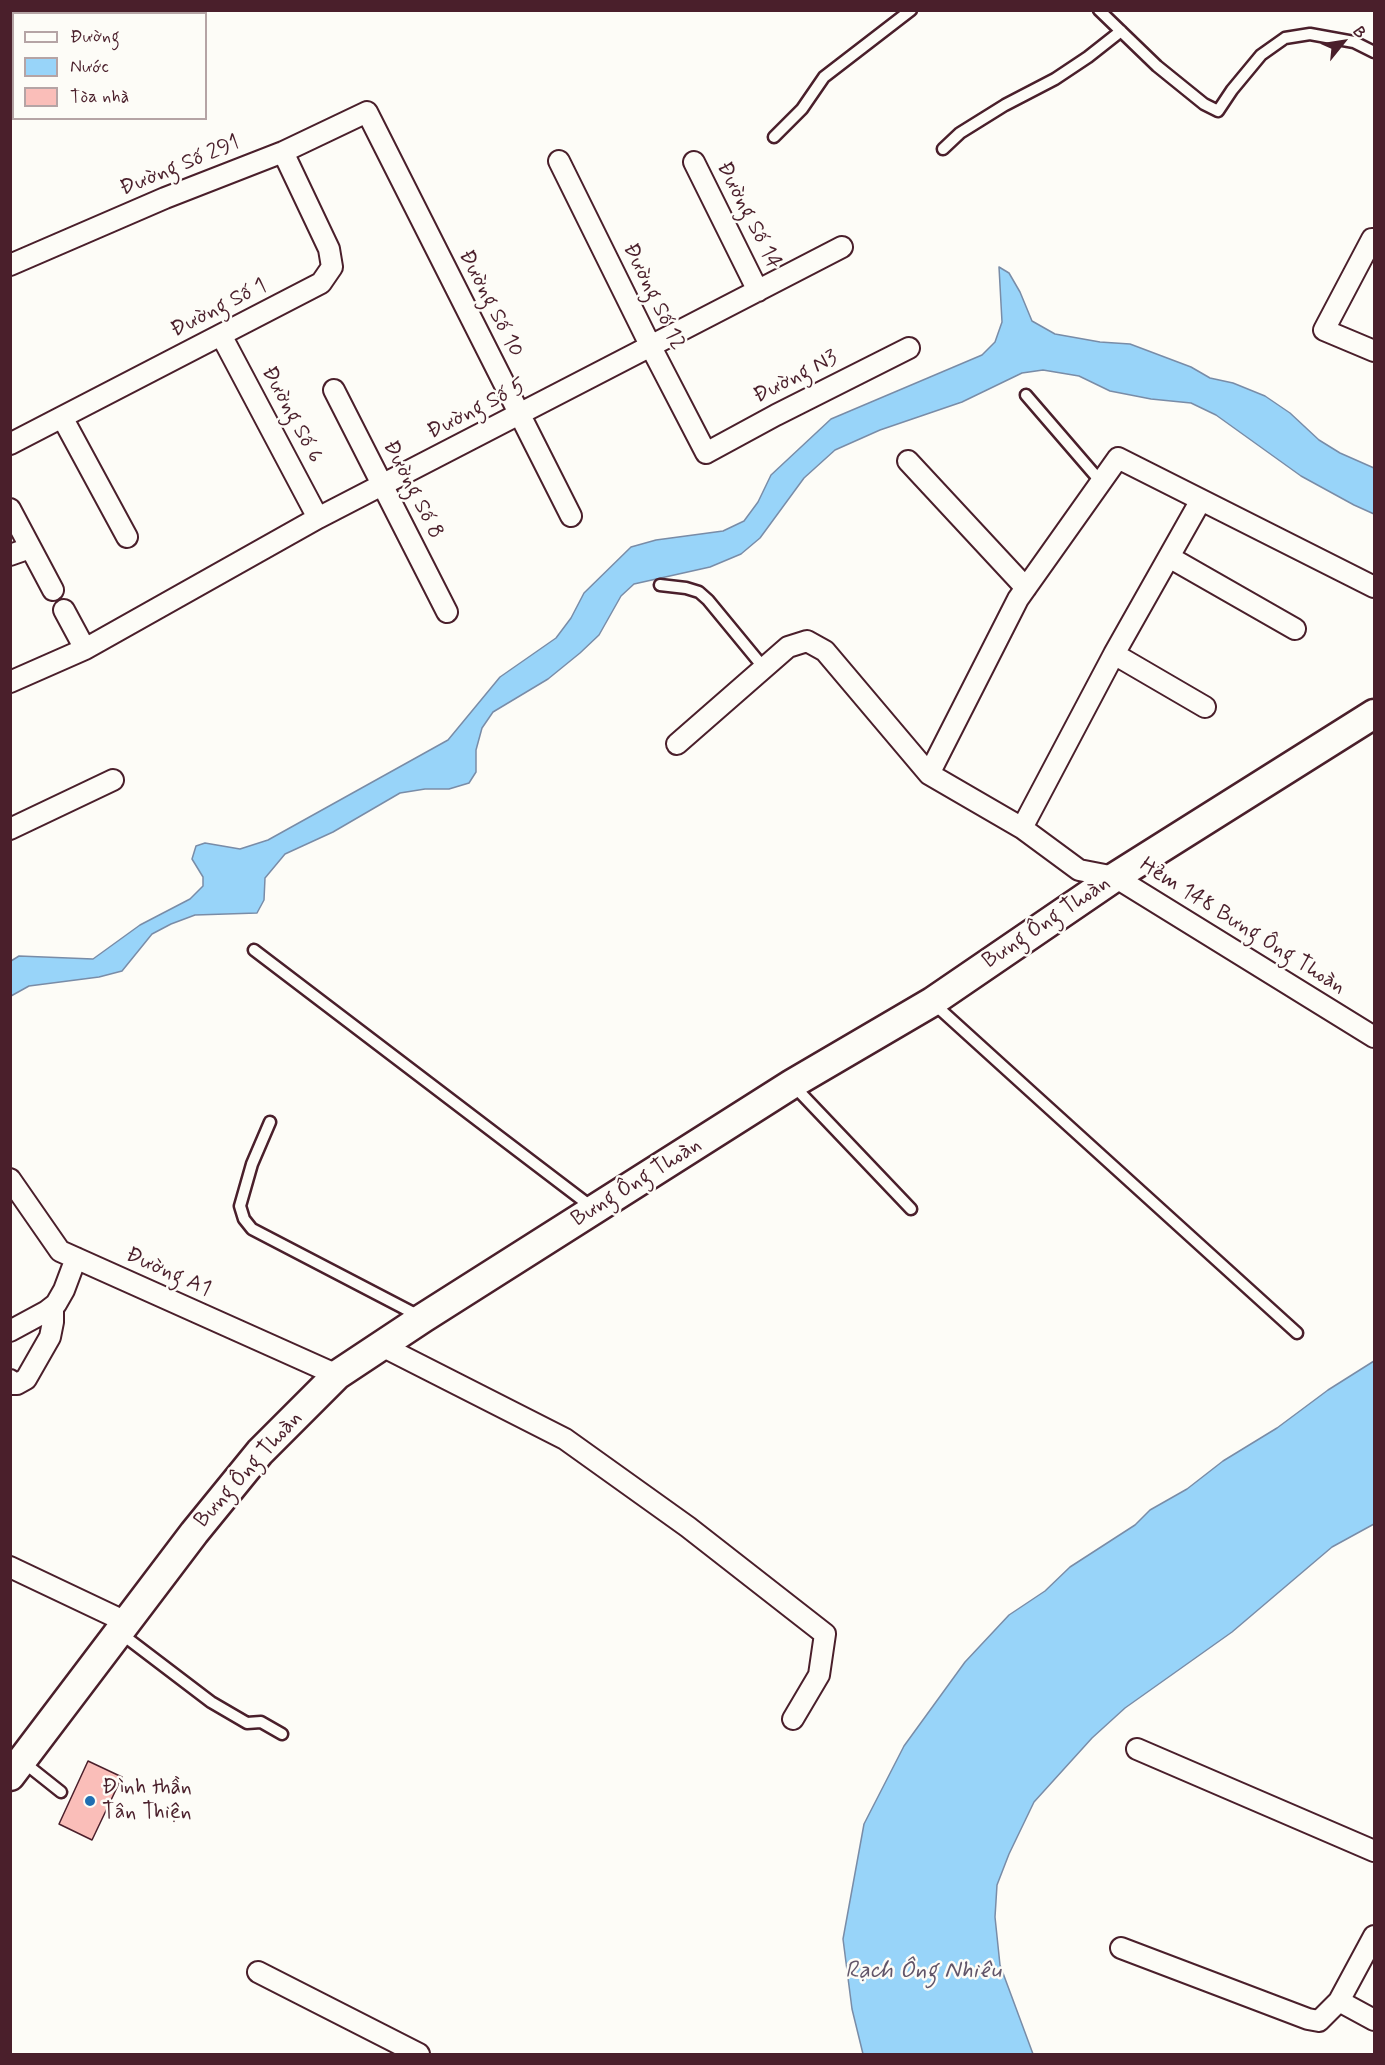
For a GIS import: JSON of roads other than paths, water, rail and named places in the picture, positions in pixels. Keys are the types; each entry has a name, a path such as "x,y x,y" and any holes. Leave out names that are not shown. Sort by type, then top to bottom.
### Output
{"street":[{"name":"Đường Số 291","path":"10,265 165,198 283,152 367,112"},
{"name":"Đường Số 10","path":"367,112 571,516"},
{"name":"Đường Số 1","path":"10,444 321,283 332,267 329,249 283,152"},
{"name":"Đường Số 12","path":"559,161 706,453"},
{"name":"Đường Số 14","path":"694,162 758,291"},
{"path":"1374,239 1324,330 1374,351"},
{"name":"Đường Số 5","path":"10,682 85,649 318,518 842,247"},
{"name":"Đường Số 6","path":"221,335 318,518"},
{"name":"Đường N3","path":"706,453 909,348"},
{"name":"Đường Số 8","path":"334,390 447,612"},
{"path":"62,417 128,537"},
{"path":"928,774 1013,609 1119,458 1374,587"},
{"path":"908,461 1026,588"},
{"path":"1022,828 1114,654 1201,500"},
{"path":"10,509 53,590"},
{"path":"10,555 30,548"},
{"path":"1169,557 1295,629"},
{"path":"64,610 85,649"},
{"path":"677,744 788,647 807,641 825,651 928,774 1022,828 1079,870 1115,877"},
{"path":"1114,654 1205,706"},
{"name":"Bưng Ông Thoàn","path":"16,1768 194,1533 260,1452 338,1375 423,1318 792,1084 932,1002 1115,877 1374,714"},
{"path":"10,830 113,780"},
{"name":"Hẻm 148 Bưng Ông Thoàn","path":"1115,877 1374,1037"},
{"name":"Đường A1","path":"10,1179 60,1251 338,1375"},
{"path":"10,1331 53,1306 64,1290 76,1258"},
{"path":"10,1380 12,1384 18,1384 26,1378 50,1337 53,1306"},
{"path":"382,1346 565,1439 688,1527 825,1634 819,1675 793,1719"},
{"path":"10,1567 123,1627"},
{"path":"1137,1749 1374,1851"},
{"path":"1121,1948 1308,2019 1319,2021 1339,2001 1374,1936"},
{"path":"258,1972 419,2055"},
{"path":"1339,2001 1374,2020"}],"lane":[{"path":"774,137 802,109 824,77 911,10"},
{"path":"1100,10 1158,66 1204,104 1218,111 1261,55 1285,38 1310,34 1354,42 1374,52"},
{"path":"943,149 960,133 1005,105 1055,79 1121,32"},
{"path":"1026,395 1101,482"},
{"path":"660,585 699,592 764,668"},
{"path":"254,950 595,1210"},
{"path":"932,1002 1297,1333"},
{"path":"792,1084 910,1209"},
{"path":"270,1122 252,1164 240,1206 244,1219 252,1229 423,1318"},
{"path":"123,1627 211,1702 247,1723 261,1722 282,1734"},
{"path":"16,1768 61,1792"}],"water":[{"path":"999,267 1009,273 1032,321 1055,334 1100,342 1130,344 1191,367 1210,378 1233,383 1265,396 1290,413 1319,440 1340,453 1374,468 1374,514 1301,476 1216,415 1191,403 1151,399 1110,391 1079,376 1043,370 1022,373 962,402 880,430 835,450 804,478 760,538 741,554 710,567 634,584 621,596 599,635 580,653 548,679 493,712 482,728 476,750 476,772 469,783 449,789 425,789 400,793 333,832 285,854 265,878 264,900 257,913 195,915 152,934 122,971 99,977 29,986 11,996 11,961 19,956 93,959 140,925 190,899 203,886 203,877 192,859 196,846 205,843 240,849 268,840 448,740 500,677 556,638 571,618 584,593 631,547 656,540 723,531 744,521 758,502 771,475 831,419 982,355 995,342 1002,322"},
{"name":"Rạch Ông Nhiêu","path":"1374,1361 1374,1524 1332,1547 1232,1632 1125,1708 1092,1738 1034,1802 997,1885 995,1917 1000,1965 1033,2054 863,2054 852,2009 843,1939 864,1824 904,1746 965,1662 1009,1615 1045,1591 1070,1567 1135,1525 1150,1510 1187,1489 1223,1461 1277,1428 1328,1390"}],"place":[{"name":"Đình thần Tân Thiện","path":"90,1801"}]}
